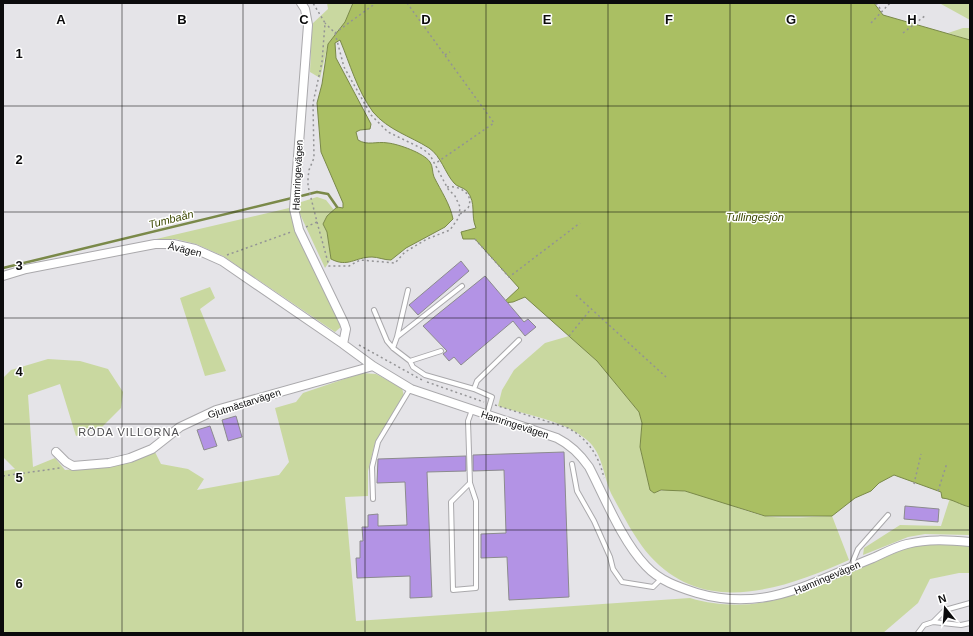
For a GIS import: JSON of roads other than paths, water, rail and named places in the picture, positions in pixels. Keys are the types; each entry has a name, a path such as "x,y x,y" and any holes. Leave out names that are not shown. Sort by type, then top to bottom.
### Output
{"street":[{"name":"Hamringevägen","path":"304,5 308,25 294,209 299,230 344,323 346,330 343,344 373,366 411,389 558,438 567,443 581,455 589,467 632,547 647,567 661,579 678,587 716,597 763,599 791,593 851,567 913,543 927,540 970,542"},
{"name":"Åvägen","path":"3,276 26,269 155,244 173,244 195,249 215,258 343,344"},
{"name":"Gjutmästarvägen","path":"56,452 66,462 73,466 109,463 130,458 152,449 180,427 216,410 373,366"}],"lane":[{"path":"396,337 462,286"},
{"path":"393,348 408,290"},
{"path":"374,310 387,341 393,348 410,361 413,367 425,375 474,389 492,397 487,414"},
{"path":"474,389 477,381 519,340"},
{"path":"410,361 441,351"},
{"path":"373,499 372,467 378,442 411,389"},
{"path":"470,483 451,502 453,590 476,588 476,501 470,483 468,420 472,409"},
{"path":"572,464 577,491 594,521 610,557 613,569 622,582 652,587 661,579"},
{"path":"851,567 858,549 888,515"},
{"path":"933,622 944,610 970,603"},
{"path":"918,633 924,625 933,622 961,625 970,623"}],"water":[{"name":"Tullingesjön","path":"353,3 874,3 883,15 970,40 970,507 942,498 941,492 894,475 879,483 871,491 855,498 832,516 765,516 685,491 661,490 654,493 650,490 640,447 642,423 639,412 597,361 525,297 513,302 503,303 519,288 475,239 463,239 461,232 476,228 473,218 472,200 467,191 454,183 433,151 385,124 373,112 362,95 340,40 335,43 336,58 371,124 370,129 356,132 358,140 365,143 398,145 417,152 427,159 431,164 434,177 448,203 453,219 445,227 406,248 391,260 377,257 366,257 342,262 331,259 327,232 323,224 327,216 337,207 343,208 343,203 321,152 317,103 322,84 328,44 345,22"}],"waterway":[{"name":"Tumbaån","path":"297,197 317,192 328,194 337,207"},
{"name":"Tumbaån","path":"3,268 292,198"}],"district":[{"name":"RÖDA VILLORNA","path":"129,432"}]}
